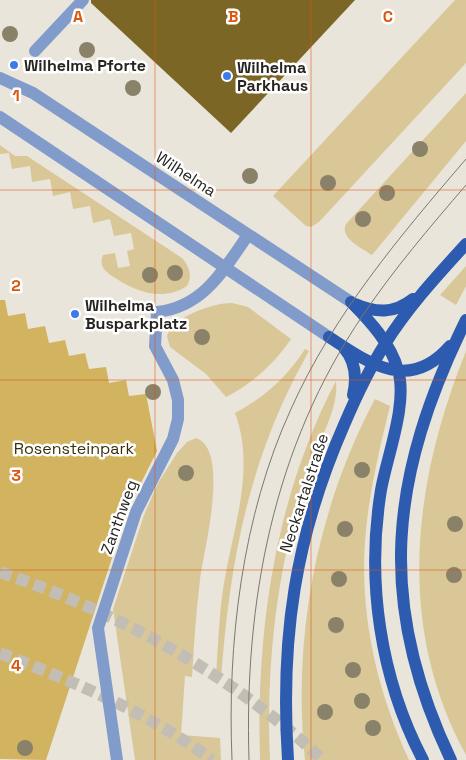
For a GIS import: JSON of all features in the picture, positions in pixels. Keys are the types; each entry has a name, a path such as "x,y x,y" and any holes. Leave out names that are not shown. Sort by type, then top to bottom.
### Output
{"main road":[{"name":"Neckartalstraße","path":"288,760 285,683 292,594 307,525 325,472 346,420 373,363 385,343 433,280 466,244"},
{"path":"351,302 377,311 398,309 417,297 433,280"},
{"path":"351,302 385,343 399,372 398,407 381,490 376,571 386,660 396,696 412,740 423,760"},
{"path":"451,760 427,704 415,667 404,608 401,547 406,489 416,445 435,388 466,320"},
{"path":"329,338 373,363 399,372 408,372 432,363 457,339"},
{"path":"343,346 349,353 356,374 346,420"}],"lane":[{"path":"35,51 83,0"},
{"name":"Wilhelma","path":"0,78 33,94 351,302"},
{"path":"0,118 329,338"},
{"name":"Zanthweg","path":"117,760 98,628 136,512 177,428 179,410 176,391 155,346 157,312 174,308 211,288 248,235"}],"shaded area":[{"path":"455,0 466,0 466,63 319,222 311,227 306,226 273,196"},
{"path":"466,93 466,141 372,255 349,238 346,234 346,224"},
{"path":"0,145 15,156 27,156 182,258 187,264 189,271 190,279 187,286 169,293 151,293 134,288 110,275 104,270 102,263 103,255 115,253 118,268 130,266 127,251 134,249 131,233 114,236 110,219 93,223 90,206 73,209 70,192 53,196 50,179 32,182 30,166 12,169 9,153 0,154"},
{"path":"466,266 466,286 456,305 440,295"},
{"path":"232,303 248,307 291,339 262,372 245,386 226,397 206,374 170,347 167,336 177,322 195,312 215,305"},
{"path":"305,349 309,351 288,391 271,430 246,510 230,592 221,679 216,678 222,595 241,498 243,477 241,434 235,413 274,386 291,369"},
{"path":"466,351 466,755 443,706 429,656 421,605 420,554 424,503 434,452 448,401"},
{"path":"336,381 336,392 331,414 304,481 286,551 273,640 269,700 270,760 260,760 262,662 266,614 274,565 284,518 298,471 315,425"},
{"path":"375,399 390,406 373,483 366,530 364,560 367,619 372,648 387,705 409,760 305,760 302,714 302,667 306,620 313,574 338,484 355,441"},
{"path":"196,438 206,446 212,461 212,503 199,592 192,677 185,676 181,735 220,738 221,760 135,760 113,609 144,515 158,483 177,453 187,442"}],"green space":[{"name":"Rosensteinpark","path":"0,300 5,300 8,316 25,313 28,329 45,326 49,343 65,340 69,356 85,353 89,369 106,367 109,383 126,380 129,396 146,394 157,451 128,509 46,760 0,759"}],"building":[{"name":"Wilhelma Parkhaus","path":"91,0 355,0 231,133 91,3"}],"tunnel":[{"path":"0,572 88,607 172,649 250,700 288,729 323,760"},
{"path":"0,653 110,699 162,727 212,760"}],"tram line":[{"path":"232,760 232,671 241,581 249,536 274,450 308,374 347,309 393,247 466,159"},
{"path":"249,760 252,642 259,585 270,528 286,472 307,418 332,366 363,315 426,232 466,185"}],"place":[{"name":"Wilhelma Pforte","path":"14,65"},
{"name":"Wilhelma Parkhaus","path":"227,76"},
{"name":"Wilhelma Busparkplatz","path":"75,314"}]}
